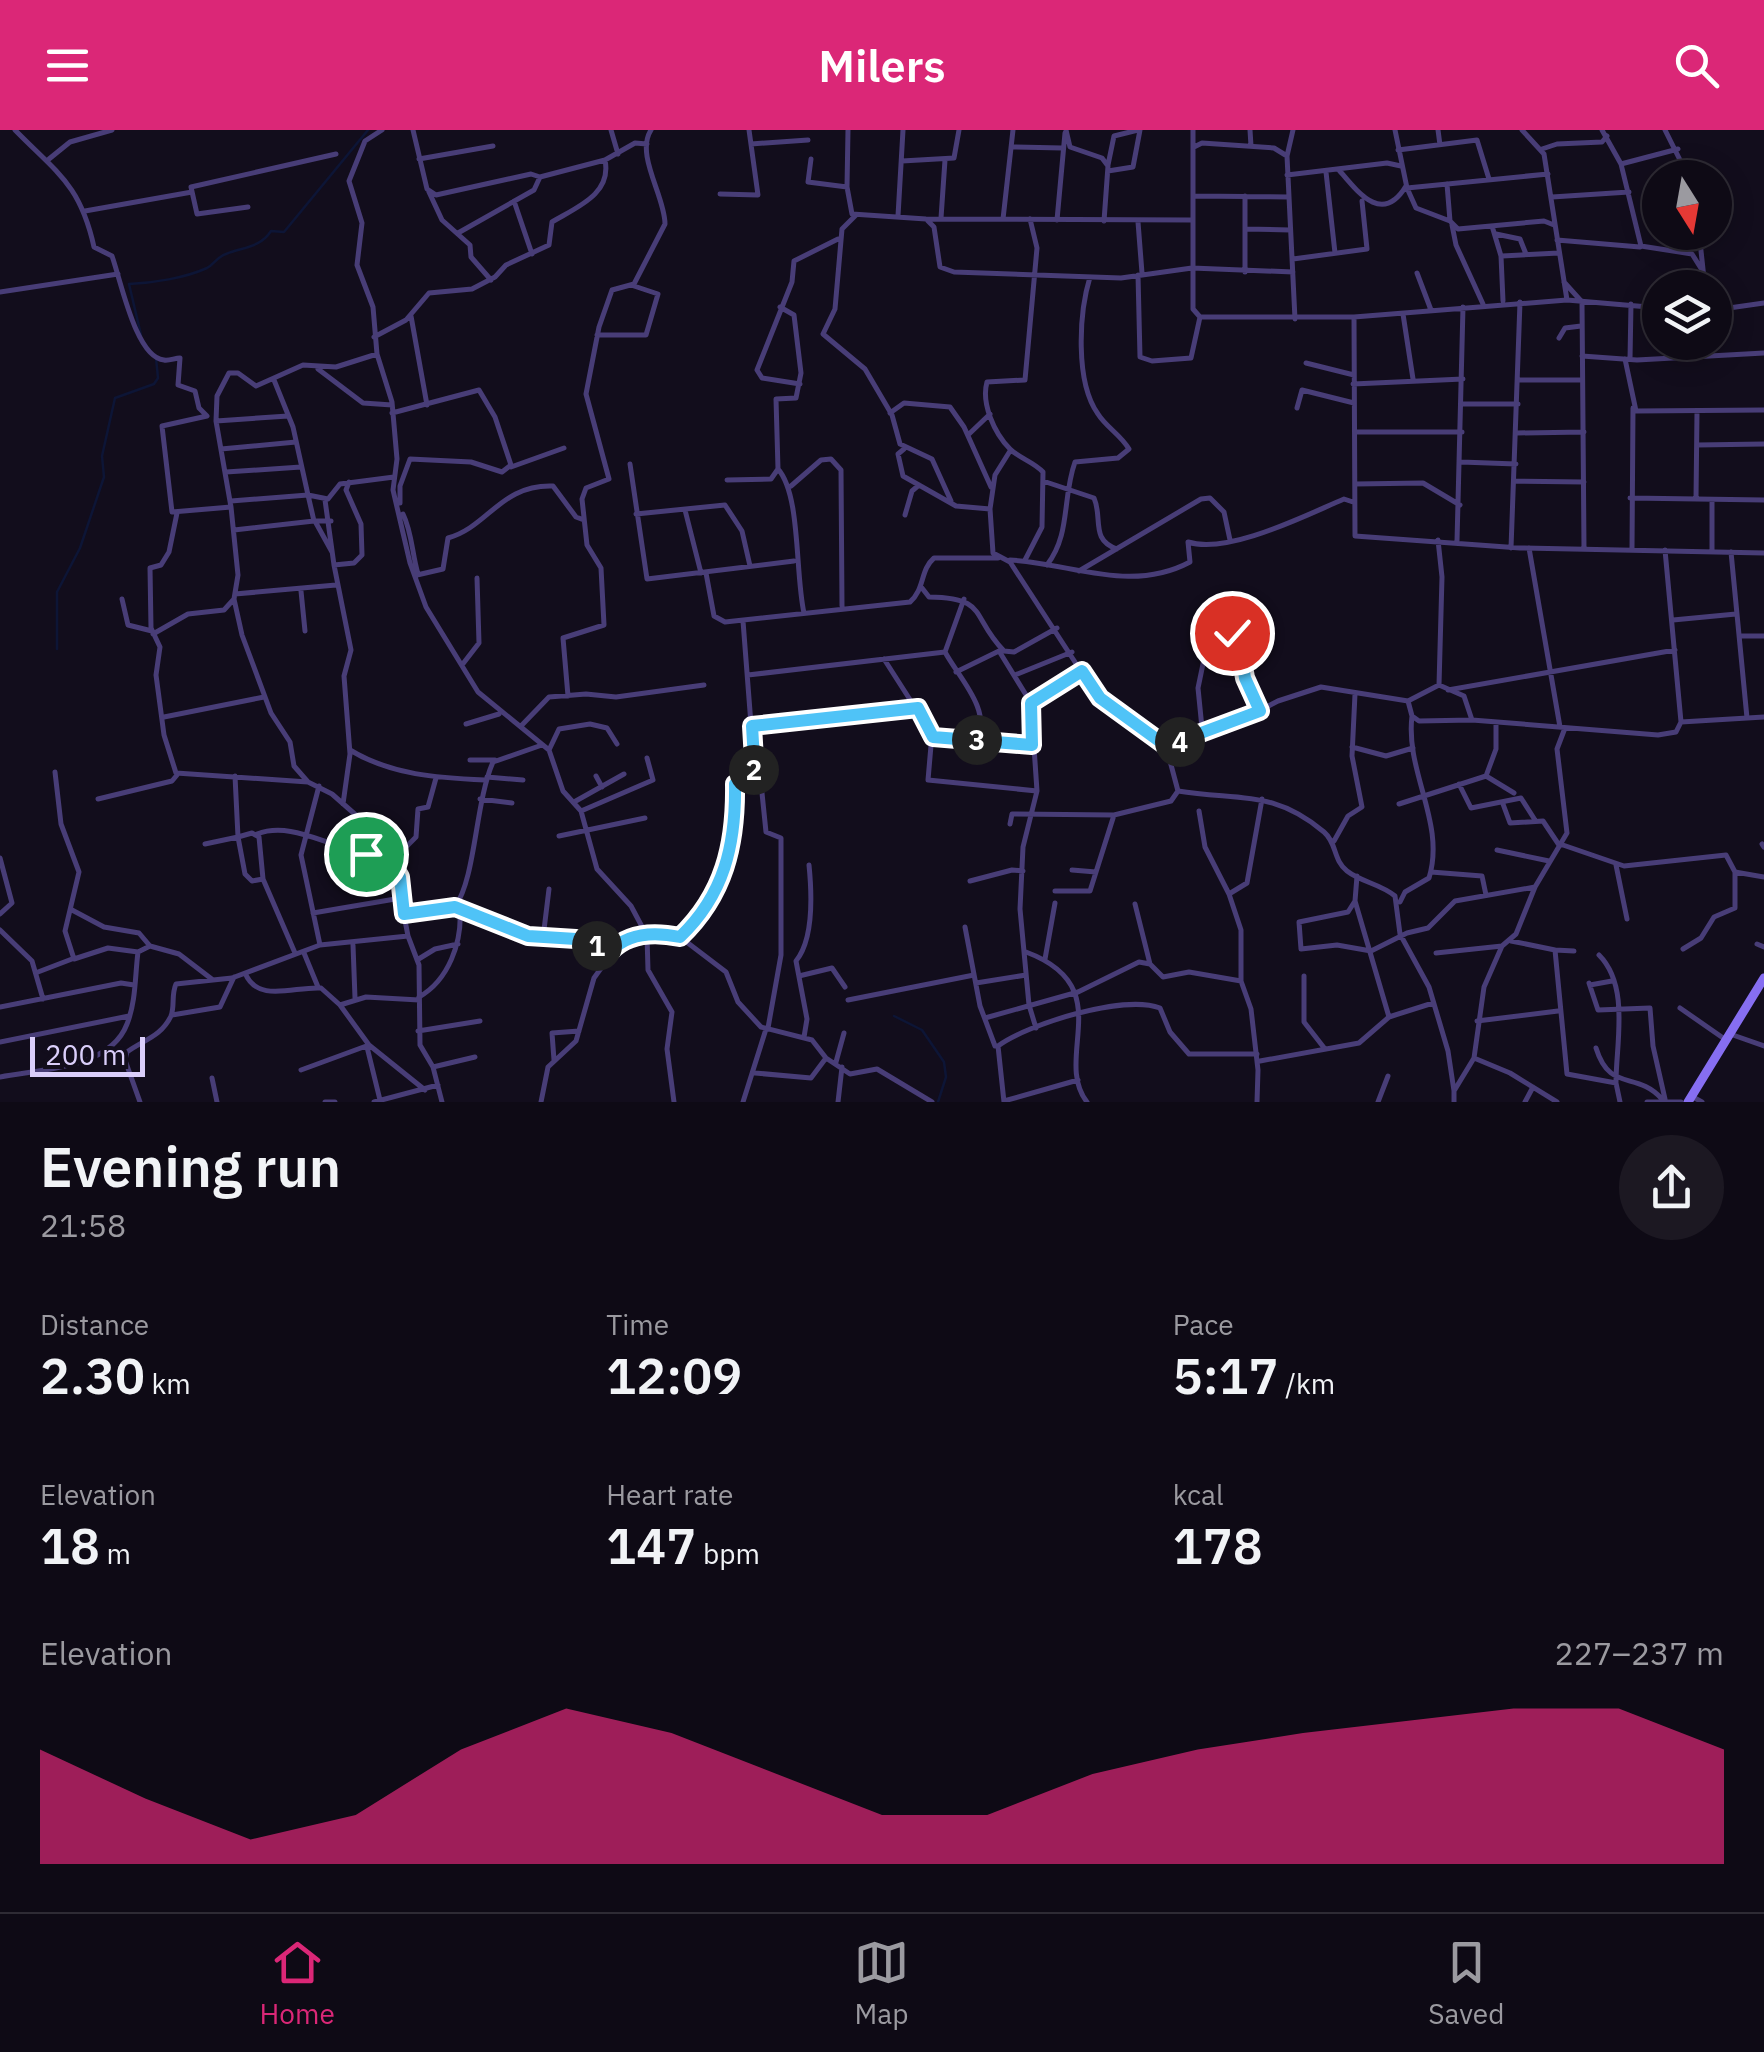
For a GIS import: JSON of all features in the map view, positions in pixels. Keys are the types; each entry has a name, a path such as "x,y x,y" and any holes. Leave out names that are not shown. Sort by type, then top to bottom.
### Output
{"main road":[{"path":"1687,1100 1764,978"}],"street":[{"path":"14,130 49,159 74,189 85,211 94,247 112,256 133,330 147,351 164,360 180,358 178,385 196,392 199,408 207,416 161,430 170,507 177,513"},
{"path":"49,159 70,142 112,130"},
{"path":"382,130 365,141 349,181 362,222 355,253 373,307 377,354 392,409 397,459 393,490 416,575 426,606 478,692 499,714 521,726 548,750 563,791 581,811 597,869 631,906 647,936 648,970 672,1012 667,1050 674,1102"},
{"path":"413,130 438,214 491,280"},
{"path":"610,130 618,154"},
{"path":"631,286 665,219 647,144 651,130"},
{"path":"720,194 758,195 749,130"},
{"path":"848,130 848,212 856,215 1191,220"},
{"path":"898,216 903,130"},
{"path":"902,160 945,160 956,156 959,130"},
{"path":"1003,220 1013,130"},
{"path":"1057,220 1066,130"},
{"path":"1104,220 1108,168 1114,136 1140,130 1133,167 1108,168"},
{"path":"1250,130 1250,146"},
{"path":"1293,130 1287,174 1295,319"},
{"path":"1395,130 1401,166 1416,208 1453,227 1544,221 1555,225"},
{"path":"1438,130 1440,145"},
{"path":"1480,130 1477,140 1489,180"},
{"path":"1522,130 1542,149 1566,300"},
{"path":"1666,130 1682,160"},
{"path":"1194,133 1202,143"},
{"path":"1194,133 1193,309 1200,317 1354,317 1503,302 1566,300 1642,306"},
{"path":"1542,149 1557,144 1604,142 1605,133"},
{"path":"1605,133 1621,164 1642,244"},
{"path":"750,144 808,140"},
{"path":"1398,150 1477,140"},
{"path":"1194,147 1202,143 1274,148 1287,156"},
{"path":"429,192 439,195 532,174 540,178 605,160 632,144 647,144"},
{"path":"419,160 493,146"},
{"path":"1012,147 1067,147 1102,158 1108,168"},
{"path":"1621,164 1678,149"},
{"path":"248,207 197,214 194,183 336,154"},
{"path":"812,159 808,182 846,188"},
{"path":"374,337 412,316 421,298 434,291 472,289 491,280 506,265 532,256 550,243 552,222 603,188 608,176 605,160"},
{"path":"945,160 939,218 934,227 938,263 945,270 1090,277 1192,268 1292,272"},
{"path":"1287,174 1387,163 1401,166"},
{"path":"1293,259 1367,249 1362,201 1339,170"},
{"path":"1326,171 1335,253"},
{"path":"1362,201 1387,202 1407,187 1548,174"},
{"path":"457,234 536,188 540,178"},
{"path":"1447,184 1453,227 1483,304"},
{"path":"85,211 192,192"},
{"path":"1552,197 1629,192"},
{"path":"1193,196 1289,197"},
{"path":"1245,196 1245,272"},
{"path":"514,201 532,256"},
{"path":"856,215 845,224 840,237 835,309 823,334 861,365 890,413 904,448"},
{"path":"926,219 934,227"},
{"path":"1025,560 1042,527 1044,481 1040,468 1010,448 985,401 988,382 1025,380 1037,248 1030,220"},
{"path":"1138,222 1140,357 1191,358 1200,317"},
{"path":"1492,226 1501,256 1503,302"},
{"path":"1245,229 1290,230"},
{"path":"1496,234 1520,239 1526,254"},
{"path":"800,384 757,374 798,256 829,246 840,237"},
{"path":"1557,240 1642,248"},
{"path":"1659,250 1692,254 1702,270"},
{"path":"1700,250 1702,270"},
{"path":"1501,256 1559,253"},
{"path":"1417,273 1431,310"},
{"path":"0,292 118,274"},
{"path":"1047,566 1063,539 1066,491 1078,460 1118,458 1129,449 1096,413 1088,394 1084,306 1090,277"},
{"path":"1564,282 1582,302 1584,549"},
{"path":"568,696 563,638 604,624 602,568 590,554 584,520 584,491 609,479 586,394 597,335 613,288 631,286 658,294 646,335 597,335"},
{"path":"1512,548 1520,302"},
{"path":"1732,308 1764,303"},
{"path":"1631,304 1627,359 1632,408 1632,549"},
{"path":"1457,541 1464,404 1463,307"},
{"path":"780,308 794,316 800,384 794,400 776,398 778,469 791,486 794,561 804,613"},
{"path":"1402,312 1413,379"},
{"path":"412,316 427,405"},
{"path":"1354,317 1355,536 1512,548 1764,552"},
{"path":"1559,338 1566,328 1581,326"},
{"path":"1732,355 1764,353"},
{"path":"308,782 294,766 290,742 264,697 235,597 234,530 216,421 218,396 229,373 238,373 252,386 302,365 336,367 377,354"},
{"path":"1582,356 1642,359"},
{"path":"1306,363 1354,375"},
{"path":"312,366 363,403 392,409 427,405 480,390 495,416 511,467"},
{"path":"274,379 296,442 315,522 333,554"},
{"path":"1353,384 1463,379"},
{"path":"1520,380 1581,380"},
{"path":"1297,408 1302,390 1354,402"},
{"path":"890,413 904,404 946,404 968,434 991,486"},
{"path":"1464,404 1518,404"},
{"path":"1632,408 1764,410"},
{"path":"1696,498 1698,412"},
{"path":"968,434 990,414"},
{"path":"216,421 288,416"},
{"path":"1356,432 1462,432"},
{"path":"1517,433 1584,432"},
{"path":"221,449 296,442"},
{"path":"1696,444 1764,444"},
{"path":"416,575 408,542 410,529 398,496 409,460 471,462 502,472 564,448"},
{"path":"904,448 898,454 901,472 919,485 951,502 990,510"},
{"path":"904,448 929,456 939,466 951,502"},
{"path":"1010,448 991,486 991,549 1057,628 1100,698 1166,746 1178,791 1171,801 1114,815 1010,815 1010,824"},
{"path":"791,486 821,460 831,459 841,470 842,606"},
{"path":"1462,462 1516,464"},
{"path":"630,464 646,578 794,561"},
{"path":"226,472 301,467"},
{"path":"726,480 771,479 778,469"},
{"path":"177,513 308,495 325,500 332,497 338,484 394,477"},
{"path":"1515,481 1584,482"},
{"path":"334,566 362,558 361,524 356,504 347,492 350,482"},
{"path":"1354,484 1424,483 1460,505"},
{"path":"905,514 912,491 919,485"},
{"path":"416,575 442,568 448,538 464,532 478,517 522,490 554,486 576,517 584,520"},
{"path":"1046,489 1094,498 1098,532 1106,545 1117,549"},
{"path":"1078,571 1182,508 1210,498 1224,512 1230,540"},
{"path":"1630,498 1764,500"},
{"path":"1712,498 1712,552"},
{"path":"910,602 922,588 927,566 934,558 1025,560 1117,578 1138,576 1190,562 1188,542 1205,546 1230,540 1303,518 1344,499 1353,502"},
{"path":"325,500 331,521 336,585 346,607 351,650 344,676 350,750 343,804"},
{"path":"636,514 728,508 742,531 750,566"},
{"path":"685,510 717,621 930,597 964,599 1000,647 1014,652 1057,628"},
{"path":"177,513 164,560 150,568 152,632 160,647 156,670 162,718 177,775"},
{"path":"234,530 331,521"},
{"path":"1438,540 1442,594 1439,685"},
{"path":"1436,952 1502,946 1511,941 1535,886 1568,828 1552,672 1529,548"},
{"path":"1412,716 1419,721 1472,720 1559,730 1665,734 1679,730 1666,550"},
{"path":"1731,552 1747,718"},
{"path":"462,664 479,643 477,578"},
{"path":"122,599 128,625 152,632 188,614 224,610 235,597 336,585"},
{"path":"922,588 930,597"},
{"path":"301,592 305,630"},
{"path":"964,599 945,652 982,718 977,740"},
{"path":"1673,620 1736,614"},
{"path":"742,1102 767,1029 781,955 782,838 766,832 762,792 755,776 743,621"},
{"path":"1202,728 1198,688 1210,635 1238,635 1245,678 1260,711"},
{"path":"1740,636 1764,636"},
{"path":"1448,690 1675,650"},
{"path":"956,672 999,651 1031,703 1036,790 1023,847 1022,872 1026,975 1036,1028"},
{"path":"748,675 945,652"},
{"path":"1014,652 1014,673"},
{"path":"1014,673 1072,652"},
{"path":"884,660 933,737 930,782 1036,790"},
{"path":"1031,703 1082,671"},
{"path":"521,726 543,699 616,697 704,685"},
{"path":"1439,685 1464,696 1472,720"},
{"path":"1166,746 1260,711 1298,692 1321,687 1408,700 1439,685"},
{"path":"1333,842 1348,816 1362,807 1352,747 1355,694"},
{"path":"162,718 264,697"},
{"path":"1178,791 1262,799 1298,812 1333,842 1336,858 1358,876 1391,892 1405,892 1425,882 1431,872 1434,824 1422,796 1408,700"},
{"path":"752,726 918,708"},
{"path":"466,724 499,714"},
{"path":"1680,722 1764,717"},
{"path":"1486,776 1496,749 1496,723"},
{"path":"548,750 559,728 576,724 606,728 617,744"},
{"path":"933,737 1032,745"},
{"path":"470,760 495,760 542,745"},
{"path":"1352,747 1386,756 1412,748"},
{"path":"350,750 380,766 436,778 522,780"},
{"path":"581,811 653,780 647,758"},
{"path":"340,1004 356,998 419,998 435,986 458,944 458,909 480,799 495,760"},
{"path":"55,772 61,824 80,872 65,930 74,959"},
{"path":"573,802 624,774"},
{"path":"177,775 235,776 320,786 335,796 384,850 400,877 408,936 417,960 420,1045 434,1067 442,1102"},
{"path":"98,799 172,781 177,775"},
{"path":"235,776 238,836 245,874 252,881 263,880"},
{"path":"596,776 602,787"},
{"path":"680,937 718,892 736,803 735,784 755,776"},
{"path":"1399,804 1486,776 1514,793"},
{"path":"392,861 416,837 418,810 428,806 436,778"},
{"path":"1459,784 1471,808 1523,798 1535,820"},
{"path":"320,786 300,855 320,945"},
{"path":"335,796 344,787"},
{"path":"480,799 512,804"},
{"path":"1229,894 1247,882 1262,799"},
{"path":"1502,804 1510,823 1535,820 1548,825 1560,845 1616,864 1726,855 1735,872 1736,908 1714,917 1700,938 1683,949"},
{"path":"1199,811 1207,853 1229,894 1240,930 1241,981 1259,1054 1257,1102"},
{"path":"1055,892 1086,894 1114,815"},
{"path":"559,836 646,818"},
{"path":"205,844 268,830 304,835 361,854 384,850"},
{"path":"257,834 263,880 295,953"},
{"path":"1498,850 1549,862"},
{"path":"0,858 12,902 0,914"},
{"path":"1616,864 1627,919"},
{"path":"804,1037 807,1020 796,959 806,947 812,896 809,866"},
{"path":"970,881 1012,870 1022,872"},
{"path":"1072,870 1096,872"},
{"path":"1431,872 1482,876 1486,895"},
{"path":"1735,872 1764,877"},
{"path":"1358,876 1355,901 1389,1017"},
{"path":"1355,901 1345,915 1299,922 1300,948 1337,945 1372,952 1428,928 1455,901 1535,886"},
{"path":"544,938 549,889"},
{"path":"1391,892 1400,906"},
{"path":"1405,892 1400,906 1401,937 1422,972 1433,1003 1448,1051 1454,1102"},
{"path":"313,913 401,898"},
{"path":"1045,959 1055,903"},
{"path":"1134,904 1150,964 1162,976 1199,972 1241,981"},
{"path":"404,914 458,909 544,938 576,939 611,951"},
{"path":"72,910 104,927 140,933 150,946 179,954 213,980"},
{"path":"964,927 996,1049 1004,1101 1078,1080"},
{"path":"0,930 38,972 44,999"},
{"path":"140,1102 125,1060 127,1052 150,1041 171,1015 176,984 234,977 320,945 353,945 408,936"},
{"path":"554,1060 563,1057 579,1031 594,978 611,951 625,939 680,937 726,972 738,1002 767,1029 819,1044 826,1058 855,1076 877,1069 932,1102"},
{"path":"1511,941 1574,951"},
{"path":"417,960 435,949 458,944"},
{"path":"353,945 356,998"},
{"path":"38,972 108,948 138,952 150,946"},
{"path":"1454,1092 1474,1058 1481,994 1502,946"},
{"path":"1555,950 1567,1074 1651,1086 1663,1099"},
{"path":"0,1077 95,1058 121,1035 130,1016 138,952"},
{"path":"304,952 318,987 340,1004 368,1046 425,1090"},
{"path":"1026,952 1045,959 1065,974 1073,993 1078,1080 1088,1102"},
{"path":"985,1018 1073,993 1148,955"},
{"path":"1599,955 1612,981 1618,1010 1621,1040 1616,1082 1620,1102"},
{"path":"1139,962 1150,964"},
{"path":"799,976 832,968 845,987"},
{"path":"245,974 253,986 268,992 318,987"},
{"path":"848,1000 974,975"},
{"path":"976,984 1026,975"},
{"path":"1304,976 1304,1022 1325,1048"},
{"path":"171,1015 220,1007 234,977"},
{"path":"1612,981 1589,984 1595,1008 1650,1008 1652,1046 1663,1099"},
{"path":"0,1007 121,983 134,985"},
{"path":"996,1049 1036,1028 1077,1014 1133,1003 1164,1012 1170,1032 1189,1054 1259,1054 1325,1048 1359,1043 1389,1017 1433,1003"},
{"path":"1680,1008 1728,1037 1764,1046"},
{"path":"1476,1021 1558,1010"},
{"path":"0,1042 130,1016"},
{"path":"418,1031 480,1021"},
{"path":"540,1102 544,1078 554,1060 552,1033 579,1031"},
{"path":"838,1102 844,1033"},
{"path":"301,1070 368,1046"},
{"path":"368,1046 377,1101 438,1086"},
{"path":"1596,1048 1602,1068 1616,1082"},
{"path":"434,1067 475,1058"},
{"path":"755,1073 811,1078 826,1058"},
{"path":"1474,1058 1557,1102"},
{"path":"1378,1102 1388,1076"},
{"path":"212,1078 217,1102"},
{"path":"1525,1102 1533,1087"},
{"path":"326,1102 335,1102"},
{"path":"1647,1102 1702,1102"}],"waterway":[{"path":"141,335 129,284 198,272 223,255 256,244 271,231 284,232 368,130"},
{"path":"57,649 57,592 80,548 104,477 102,456 115,398 154,384 158,378 156,358"},
{"path":"894,1016 922,1030 944,1062 946,1077 938,1102"}],"route":[{"path":"366,854 384,850 394,864 400,877 404,914 455,907 528,936 576,939 611,951 625,939 662,934 680,937 718,892 736,803 735,784 755,776 752,726 918,708 933,737 1032,745 1031,703 1082,671 1105,704 1117,708 1166,746 1234,724 1260,711 1245,678 1238,635 1232,633"}]}
